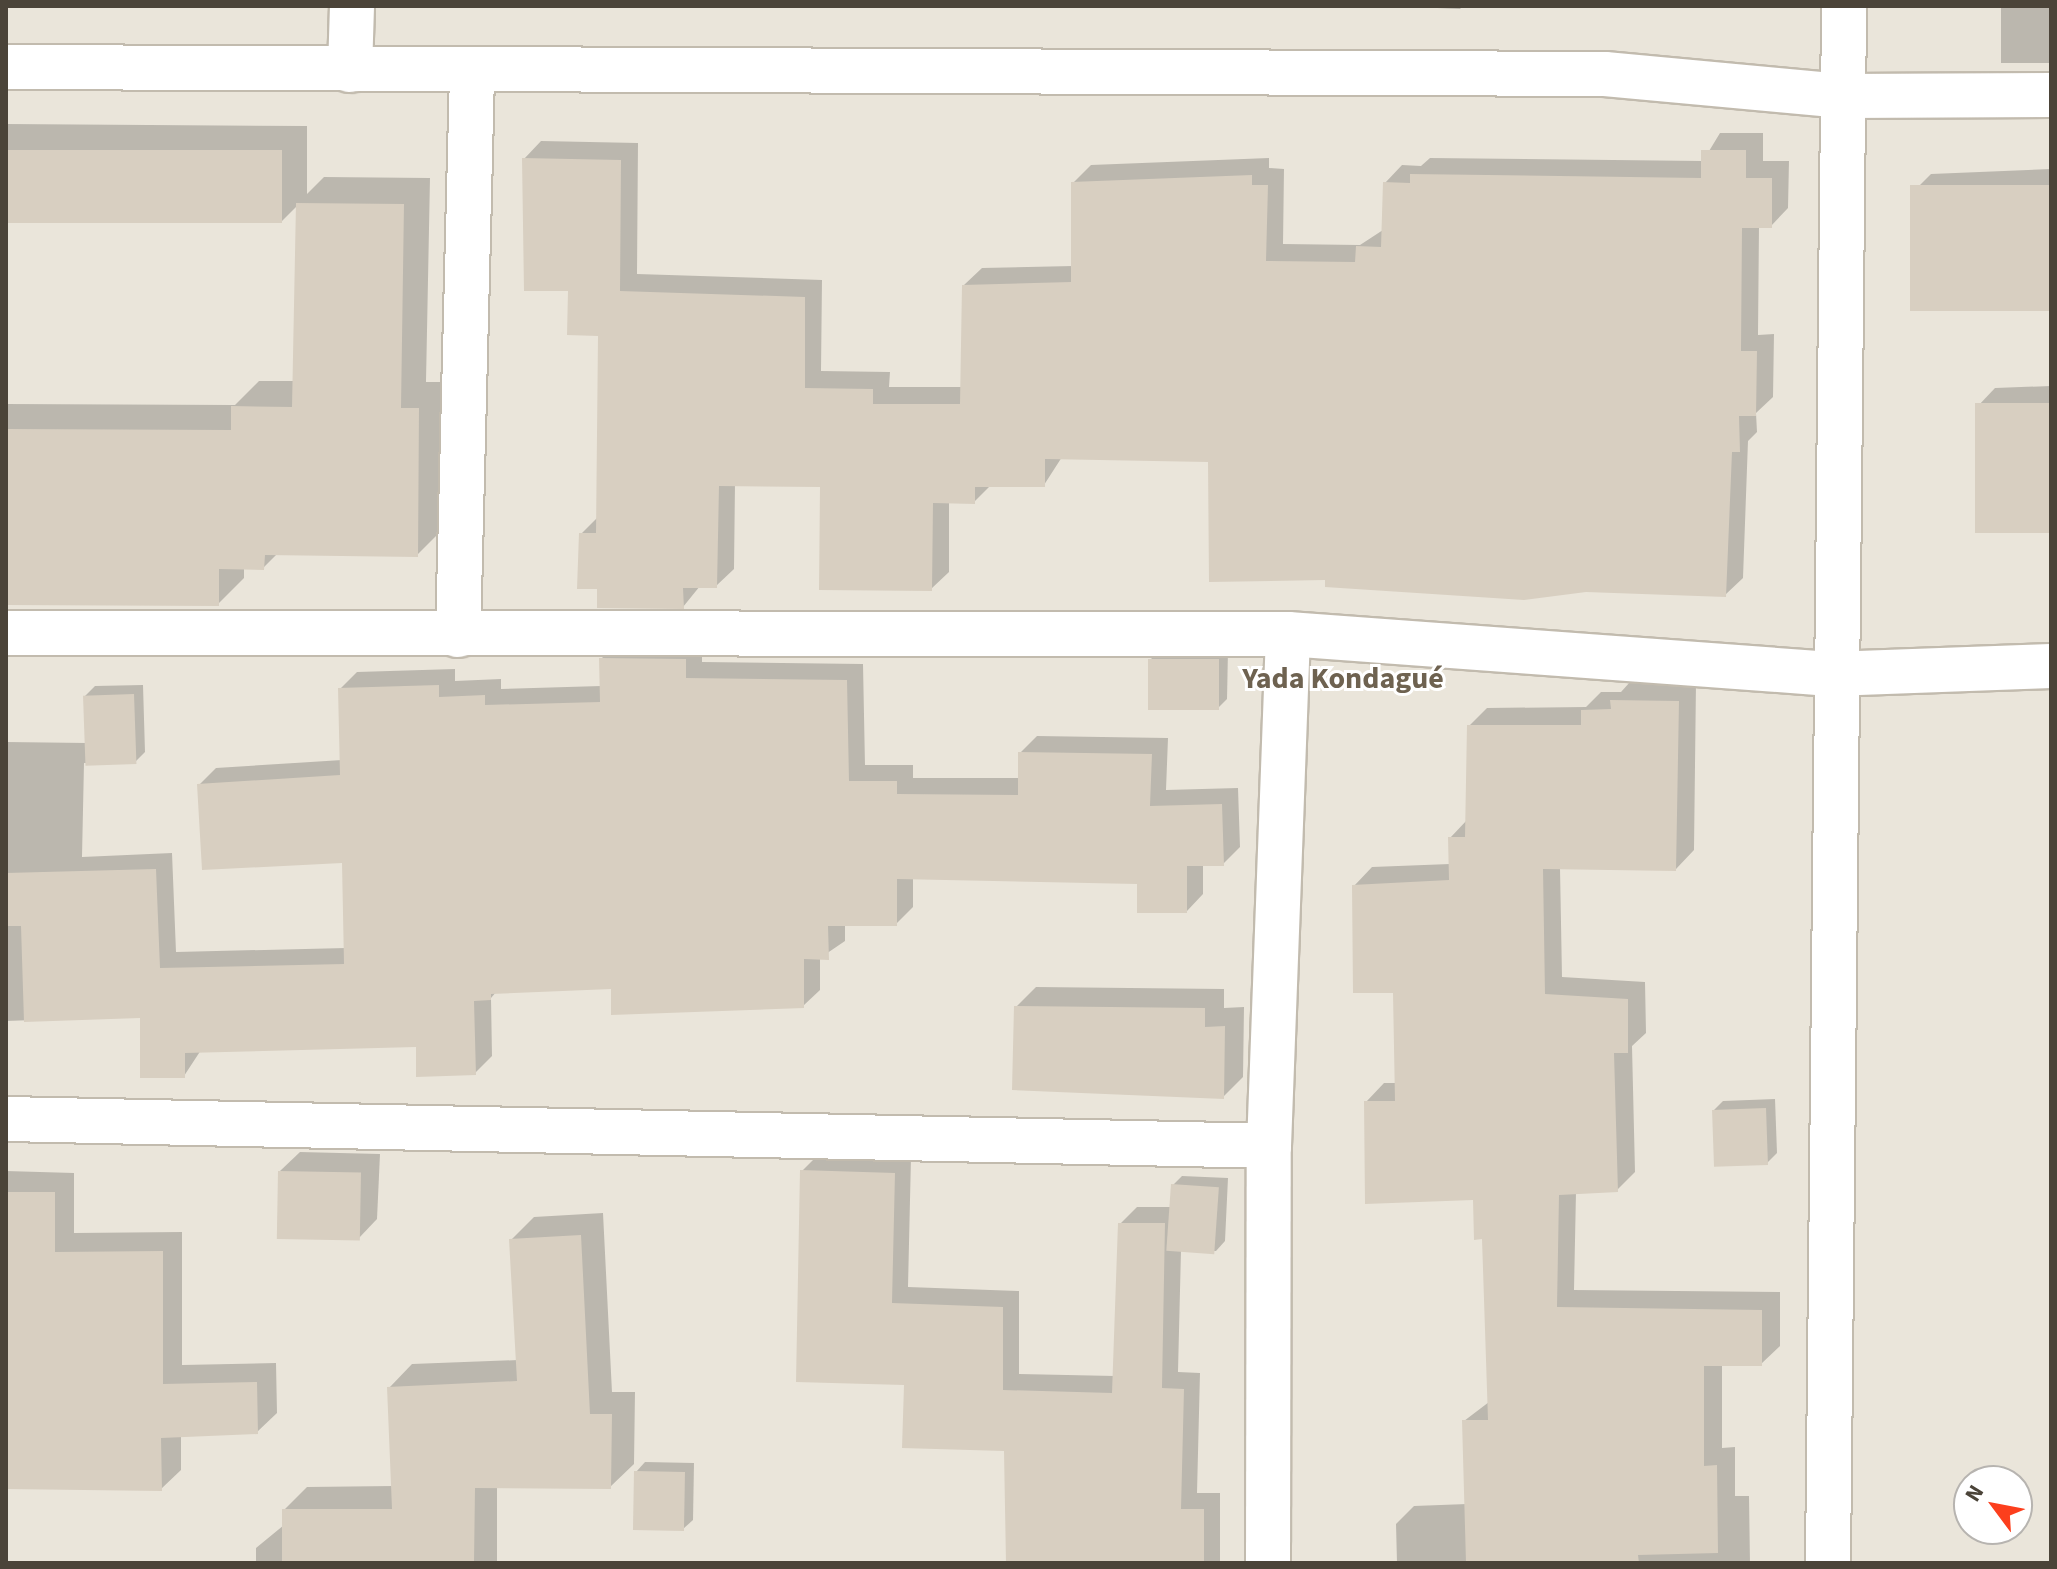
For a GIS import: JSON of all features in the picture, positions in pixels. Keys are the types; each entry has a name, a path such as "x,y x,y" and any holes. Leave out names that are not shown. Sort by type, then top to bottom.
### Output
{"street":[{"path":"350,70 352,6"},
{"path":"1828,1563 1831,674 1844,6"},
{"path":"6,67 350,70 472,75 1605,74 1844,96 2051,95"},
{"path":"458,635 472,75"},
{"path":"6,633 1288,634 1831,674 2051,666"},
{"path":"1268,1563 1269,1146 1288,634"},
{"path":"6,1119 1269,1146"}],"shaded area":[{"path":"6,6 2051,6 2051,1563 6,1563"}],"building":[{"path":"6,150 282,150 282,223 6,223"},
{"path":"1701,150 1746,150 1746,178 1772,178 1772,228 1742,228 1741,351 1757,351 1756,416 1739,416 1740,452 1732,452 1726,597 1586,592 1524,600 1325,587 1325,580 1209,582 1208,462 1045,459 1045,487 975,487 975,504 933,503 932,591 819,590 820,487 719,486 717,588 683,588 684,609 597,608 597,589 577,589 579,533 596,533 598,336 567,335 568,291 524,291 522,158 621,160 620,291 805,297 805,388 873,389 873,404 960,404 962,285 1071,282 1071,182 1252,175 1252,185 1268,185 1266,261 1355,262 1356,246 1381,247 1383,182 1410,183 1410,174 1701,178"},
{"path":"1910,185 2051,185 2051,311 1910,311"},
{"path":"296,203 404,204 401,408 419,408 418,557 265,555 264,570 219,569 219,606 6,605 6,429 231,430 231,406 292,407"},
{"path":"1975,403 2051,403 2051,533 1975,533"},
{"path":"599,658 686,659 686,678 847,680 849,781 897,781 897,794 1018,795 1018,752 1152,754 1150,806 1222,804 1224,866 1187,866 1187,913 1137,913 1137,884 897,879 897,926 828,926 829,960 804,959 804,1008 611,1015 611,989 491,994 491,1000 474,1001 476,1075 416,1077 416,1047 185,1053 185,1078 140,1078 140,1018 24,1022 21,926 6,926 6,873 156,869 160,968 344,964 342,863 202,870 197,784 340,775 338,688 439,685 439,697 485,695 485,705 600,702"},
{"path":"1148,659 1219,659 1219,710 1148,710"},
{"path":"134,694 136,764 85,766 83,696"},
{"path":"1610,700 1679,701 1676,871 1543,869 1545,994 1628,999 1628,1053 1614,1053 1618,1192 1559,1195 1557,1307 1762,1310 1762,1366 1704,1366 1704,1466 1717,1465 1718,1553 1638,1555 1639,1563 1466,1563 1462,1420 1488,1420 1482,1239 1474,1240 1473,1200 1365,1204 1364,1101 1395,1101 1393,993 1353,993 1352,885 1449,880 1448,837 1465,837 1467,725 1581,725 1581,710 1611,709"},
{"path":"1014,1006 1205,1008 1205,1027 1225,1026 1224,1099 1012,1090"},
{"path":"1766,1108 1768,1165 1714,1167 1712,1110"},
{"path":"800,1170 895,1173 892,1303 1003,1307 1003,1390 1112,1393 1118,1223 1165,1223 1162,1388 1184,1389 1181,1509 1204,1509 1204,1563 1006,1563 1004,1451 902,1448 904,1385 796,1382"},
{"path":"278,1171 361,1172 360,1240 277,1239"},
{"path":"1171,1184 1219,1187 1214,1254 1166,1251"},
{"path":"6,1192 55,1192 55,1252 163,1251 163,1384 257,1382 258,1434 161,1438 162,1491 6,1489"},
{"path":"581,1235 590,1414 612,1414 611,1489 475,1488 474,1563 282,1563 282,1509 392,1509 387,1387 517,1381 509,1239"},
{"path":"634,1471 685,1472 684,1531 633,1530"}],"district":[{"name":"Yada Kondagué","path":"1343,679"}]}
